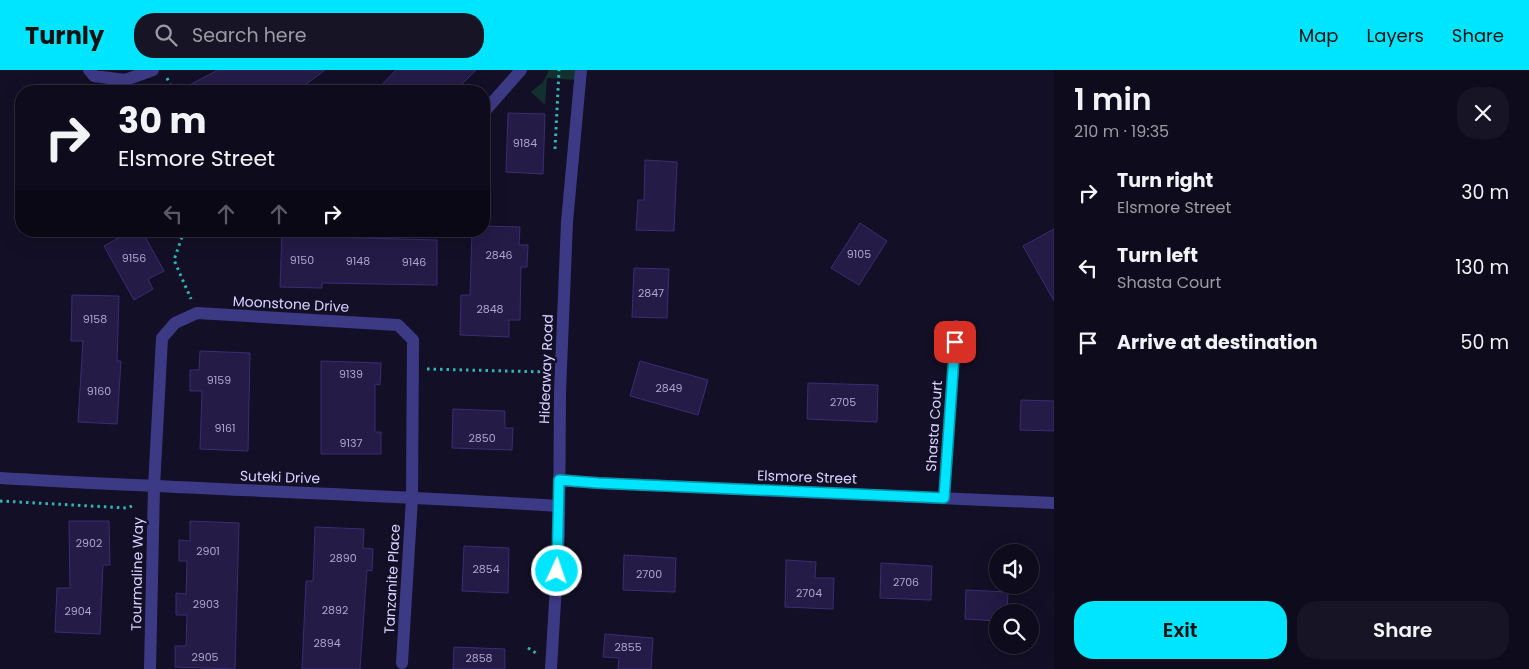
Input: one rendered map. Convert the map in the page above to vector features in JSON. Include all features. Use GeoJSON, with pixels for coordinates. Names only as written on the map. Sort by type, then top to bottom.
{"type":"FeatureCollection","features":[{"type":"Feature","properties":{"kind":"street"},"geometry":{"type":"LineString","coordinates":[[89,70],[94,76],[125,80],[153,70]]}},
{"type":"Feature","properties":{"kind":"street"},"geometry":{"type":"LineString","coordinates":[[490,105],[521,70]]}},
{"type":"Feature","properties":{"kind":"street","name":"Hideaway Road"},"geometry":{"type":"LineString","coordinates":[[551,669],[559,506],[560,372],[567,222],[581,70]]}},
{"type":"Feature","properties":{"kind":"street","name":"Moonstone Drive"},"geometry":{"type":"LineString","coordinates":[[154,487],[162,338],[175,323],[197,313],[398,325],[413,340],[412,498]]}},
{"type":"Feature","properties":{"kind":"street","name":"Shasta Court"},"geometry":{"type":"LineString","coordinates":[[944,498],[956,326]]}},
{"type":"Feature","properties":{"kind":"street","name":"Suteki Drive"},"geometry":{"type":"LineString","coordinates":[[0,478],[559,506]]}},
{"type":"Feature","properties":{"kind":"street","name":"Elsmore Street"},"geometry":{"type":"LineString","coordinates":[[559,480],[1054,503]]}},
{"type":"Feature","properties":{"kind":"street","name":"Tourmaline Way"},"geometry":{"type":"LineString","coordinates":[[150,665],[154,487]]}},
{"type":"Feature","properties":{"kind":"street","name":"Tanzanite Place"},"geometry":{"type":"LineString","coordinates":[[402,663],[412,498]]}},
{"type":"Feature","properties":{"kind":"path"},"geometry":{"type":"LineString","coordinates":[[163,70],[170,85]]}},
{"type":"Feature","properties":{"kind":"path"},"geometry":{"type":"LineString","coordinates":[[182,237],[174,260],[197,313]]}},
{"type":"Feature","properties":{"kind":"path"},"geometry":{"type":"LineString","coordinates":[[414,369],[560,372]]}},
{"type":"Feature","properties":{"kind":"path"},"geometry":{"type":"LineString","coordinates":[[0,501],[126,508],[132,506]]}},
{"type":"Feature","properties":{"kind":"green space"},"geometry":{"type":"Polygon","coordinates":[[[549,70],[576,70],[575,80],[547,78],[545,105],[531,92],[543,82],[549,70]]]}},
{"type":"Feature","properties":{"kind":"building"},"geometry":{"type":"Polygon","coordinates":[[[218,70],[325,70],[305,85],[189,85],[218,70]]]}},
{"type":"Feature","properties":{"kind":"building"},"geometry":{"type":"Polygon","coordinates":[[[396,70],[476,70],[461,85],[382,85],[396,70]]]}},
{"type":"Feature","properties":{"kind":"building"},"geometry":{"type":"Polygon","coordinates":[[[508,113],[545,114],[543,174],[506,172],[508,113]]]}},
{"type":"Feature","properties":{"kind":"building"},"geometry":{"type":"Polygon","coordinates":[[[645,160],[677,162],[674,231],[636,230],[638,200],[644,200],[645,160]]]}},
{"type":"Feature","properties":{"kind":"building"},"geometry":{"type":"Polygon","coordinates":[[[860,223],[887,241],[859,285],[831,268],[860,223]]]}},
{"type":"Feature","properties":{"kind":"building"},"geometry":{"type":"Polygon","coordinates":[[[490,226],[520,227],[519,245],[528,245],[527,267],[521,267],[520,320],[509,320],[509,337],[460,335],[461,295],[470,295],[472,237],[490,237],[490,226]]]}},
{"type":"Feature","properties":{"kind":"building"},"geometry":{"type":"Polygon","coordinates":[[[1054,229],[1054,301],[1023,246],[1054,229]]]}},
{"type":"Feature","properties":{"kind":"building"},"geometry":{"type":"Polygon","coordinates":[[[120,237],[145,237],[164,271],[148,279],[153,289],[134,300],[104,246],[120,237]]]}},
{"type":"Feature","properties":{"kind":"building"},"geometry":{"type":"Polygon","coordinates":[[[282,237],[437,240],[437,285],[322,283],[322,288],[280,287],[282,237]]]}},
{"type":"Feature","properties":{"kind":"building"},"geometry":{"type":"Polygon","coordinates":[[[634,268],[669,269],[667,318],[632,317],[634,268]]]}},
{"type":"Feature","properties":{"kind":"building"},"geometry":{"type":"Polygon","coordinates":[[[72,295],[119,296],[117,361],[121,361],[117,424],[78,422],[83,341],[71,341],[72,295]]]}},
{"type":"Feature","properties":{"kind":"building"},"geometry":{"type":"Polygon","coordinates":[[[200,351],[250,353],[248,451],[200,449],[202,391],[190,391],[190,370],[199,370],[200,351]]]}},
{"type":"Feature","properties":{"kind":"building"},"geometry":{"type":"Polygon","coordinates":[[[321,361],[381,363],[380,385],[375,384],[375,432],[381,432],[381,454],[321,454],[321,361]]]}},
{"type":"Feature","properties":{"kind":"building"},"geometry":{"type":"Polygon","coordinates":[[[640,361],[708,380],[698,415],[630,396],[640,361]]]}},
{"type":"Feature","properties":{"kind":"building"},"geometry":{"type":"Polygon","coordinates":[[[808,383],[878,385],[877,422],[807,419],[808,383]]]}},
{"type":"Feature","properties":{"kind":"building"},"geometry":{"type":"Polygon","coordinates":[[[1021,400],[1054,401],[1054,431],[1020,430],[1021,400]]]}},
{"type":"Feature","properties":{"kind":"building"},"geometry":{"type":"Polygon","coordinates":[[[453,409],[505,411],[505,428],[513,428],[512,450],[452,448],[453,409]]]}},
{"type":"Feature","properties":{"kind":"building"},"geometry":{"type":"Polygon","coordinates":[[[69,521],[109,521],[110,565],[103,565],[100,634],[55,632],[57,588],[70,588],[69,521]]]}},
{"type":"Feature","properties":{"kind":"building"},"geometry":{"type":"Polygon","coordinates":[[[190,521],[239,523],[235,669],[175,667],[175,646],[186,646],[187,615],[176,615],[176,593],[186,594],[187,561],[179,561],[179,540],[190,541],[190,521]]]}},
{"type":"Feature","properties":{"kind":"building"},"geometry":{"type":"Polygon","coordinates":[[[315,527],[364,529],[363,548],[373,549],[372,571],[367,570],[360,669],[302,669],[306,581],[313,581],[315,527]]]}},
{"type":"Feature","properties":{"kind":"building"},"geometry":{"type":"Polygon","coordinates":[[[464,546],[509,548],[508,593],[462,591],[464,546]]]}},
{"type":"Feature","properties":{"kind":"building"},"geometry":{"type":"Polygon","coordinates":[[[624,555],[676,558],[675,592],[623,590],[624,555]]]}},
{"type":"Feature","properties":{"kind":"building"},"geometry":{"type":"Polygon","coordinates":[[[786,560],[816,562],[815,578],[834,578],[833,609],[785,607],[786,560]]]}},
{"type":"Feature","properties":{"kind":"building"},"geometry":{"type":"Polygon","coordinates":[[[881,563],[932,566],[931,600],[880,598],[881,563]]]}},
{"type":"Feature","properties":{"kind":"building"},"geometry":{"type":"Polygon","coordinates":[[[966,590],[989,591],[989,594],[1008,594],[1007,604],[989,604],[989,620],[965,619],[966,590]]]}},
{"type":"Feature","properties":{"kind":"building"},"geometry":{"type":"Polygon","coordinates":[[[605,634],[653,638],[651,669],[618,669],[619,658],[603,657],[605,634]]]}},
{"type":"Feature","properties":{"kind":"building"},"geometry":{"type":"Polygon","coordinates":[[[454,647],[505,649],[505,669],[453,669],[454,647]]]}},
{"type":"Feature","properties":{"kind":"route"},"geometry":{"type":"LineString","coordinates":[[557,571],[559,480],[944,498],[955,342]]}}]}
